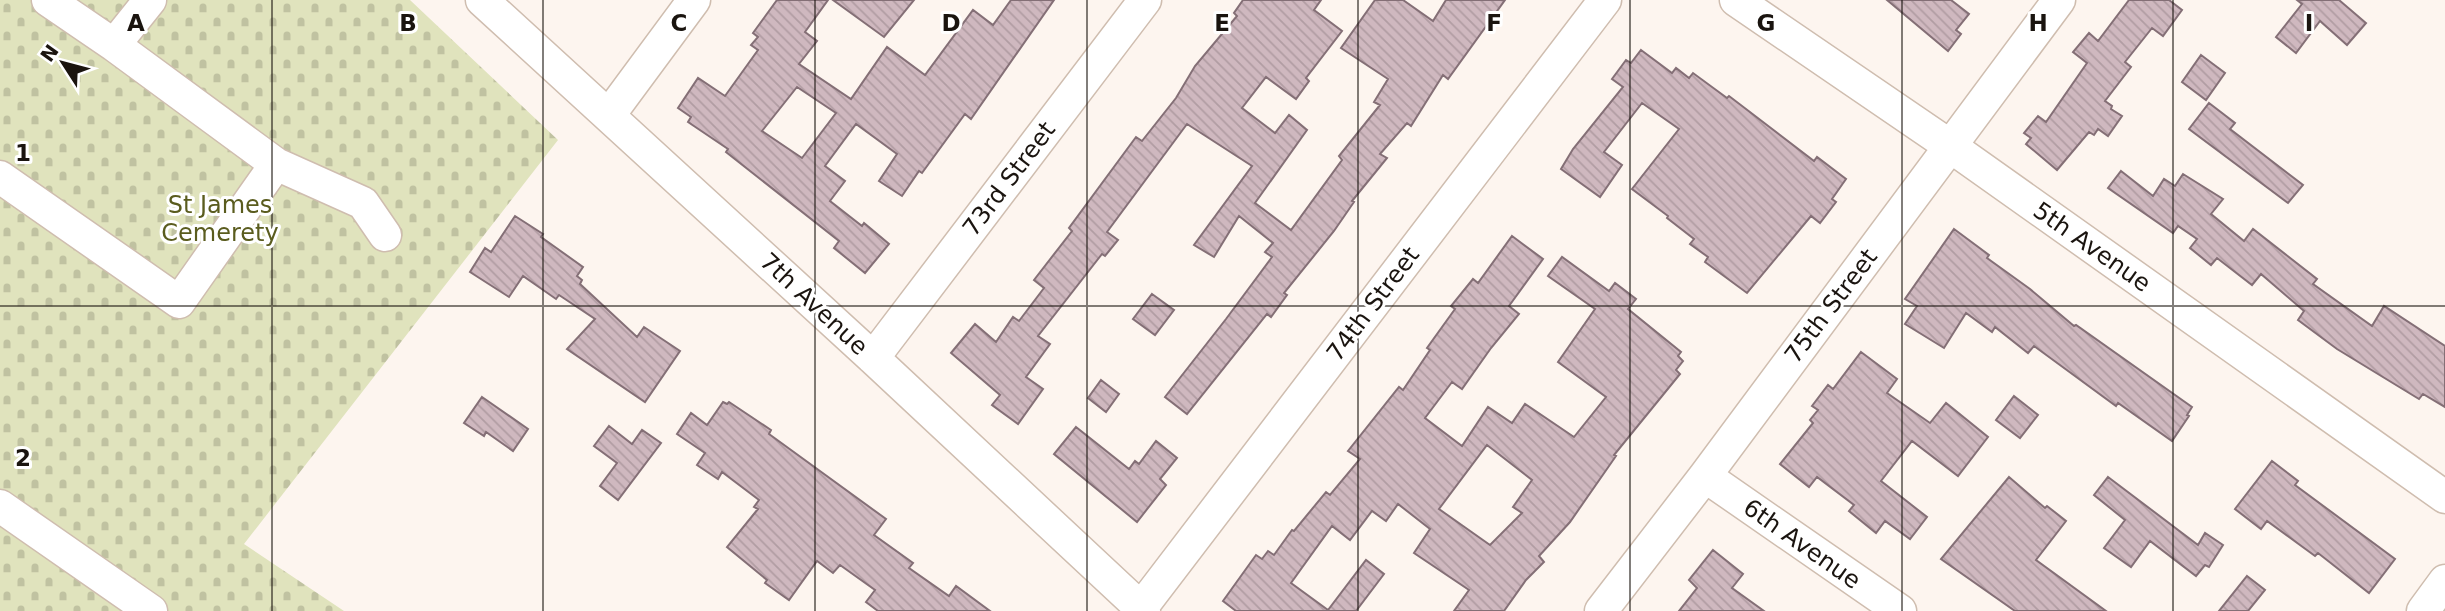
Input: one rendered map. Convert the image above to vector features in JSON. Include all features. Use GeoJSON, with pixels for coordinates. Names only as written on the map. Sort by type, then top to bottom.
{"type":"FeatureCollection","features":[{"type":"Feature","properties":{"kind":"street"},"geometry":{"type":"LineString","coordinates":[[48,0],[276,164],[363,203],[385,234]]}},
{"type":"Feature","properties":{"kind":"street"},"geometry":{"type":"LineString","coordinates":[[114,45],[150,0]]}},
{"type":"Feature","properties":{"kind":"street","name":"7th Avenue"},"geometry":{"type":"LineString","coordinates":[[482,0],[873,358],[1142,610]]}},
{"type":"Feature","properties":{"kind":"street"},"geometry":{"type":"LineString","coordinates":[[609,115],[694,0]]}},
{"type":"Feature","properties":{"kind":"street","name":"73rd Street"},"geometry":{"type":"LineString","coordinates":[[873,358],[1145,0]]}},
{"type":"Feature","properties":{"kind":"street","name":"74th Street"},"geometry":{"type":"LineString","coordinates":[[1142,610],[1605,0]]}},
{"type":"Feature","properties":{"kind":"street","name":"5th Avenue"},"geometry":{"type":"LineString","coordinates":[[1736,0],[1950,146],[2445,498]]}},
{"type":"Feature","properties":{"kind":"street","name":"75th Street"},"geometry":{"type":"LineString","coordinates":[[1601,611],[1705,476],[2059,0]]}},
{"type":"Feature","properties":{"kind":"street"},"geometry":{"type":"LineString","coordinates":[[0,177],[180,302],[276,164]]}},
{"type":"Feature","properties":{"kind":"street","name":"6th Avenue"},"geometry":{"type":"LineString","coordinates":[[1705,476],[1900,611]]}},
{"type":"Feature","properties":{"kind":"street"},"geometry":{"type":"LineString","coordinates":[[0,506],[151,611]]}},
{"type":"Feature","properties":{"kind":"street"},"geometry":{"type":"LineString","coordinates":[[2423,611],[2445,581]]}},
{"type":"Feature","properties":{"kind":"green space","name":"St James Cemerety"},"geometry":{"type":"Polygon","coordinates":[[[0,0],[410,0],[558,140],[244,544],[344,611],[0,611],[0,0]]]}},
{"type":"Feature","properties":{"kind":"building"},"geometry":{"type":"Polygon","coordinates":[[[777,0],[828,0],[805,32],[817,41],[799,64],[851,99],[887,47],[925,75],[973,10],[993,25],[1011,0],[1054,0],[971,119],[965,114],[902,196],[879,181],[897,154],[856,124],[825,166],[845,181],[830,201],[862,226],[864,223],[889,244],[865,273],[834,248],[839,241],[726,152],[728,149],[688,122],[691,117],[678,108],[698,78],[725,96],[758,50],[751,45],[758,37],[753,33],[777,0]],[[797,87],[762,131],[802,158],[836,113],[797,87]]]}},
{"type":"Feature","properties":{"kind":"building"},"geometry":{"type":"Polygon","coordinates":[[[833,0],[914,0],[884,37],[833,0]]]}},
{"type":"Feature","properties":{"kind":"building"},"geometry":{"type":"Polygon","coordinates":[[[1243,0],[1321,0],[1314,10],[1342,31],[1306,78],[1309,81],[1296,99],[1266,77],[1242,108],[1275,133],[1289,115],[1307,130],[1255,203],[1291,230],[1342,160],[1339,156],[1380,105],[1374,102],[1388,79],[1341,48],[1375,0],[1403,0],[1433,21],[1446,0],[1505,0],[1448,79],[1443,75],[1411,126],[1407,123],[1380,154],[1387,158],[1352,201],[1354,202],[1334,231],[1284,293],[1287,295],[1271,317],[1267,314],[1187,414],[1165,397],[1272,257],[1265,252],[1273,243],[1239,216],[1214,257],[1194,245],[1252,166],[1187,124],[1107,232],[1118,240],[1105,256],[1102,254],[1038,336],[1050,344],[1026,377],[1043,389],[1018,424],[992,405],[1000,395],[951,353],[975,324],[996,342],[1013,317],[1019,321],[1044,288],[1034,280],[1072,231],[1069,228],[1136,137],[1142,141],[1176,98],[1195,66],[1237,16],[1234,13],[1243,0]]]}},
{"type":"Feature","properties":{"kind":"building"},"geometry":{"type":"Polygon","coordinates":[[[1887,0],[1951,0],[1969,14],[1956,30],[1961,34],[1948,51],[1887,0]]]}},
{"type":"Feature","properties":{"kind":"building"},"geometry":{"type":"Polygon","coordinates":[[[2129,0],[2169,0],[2182,10],[2163,36],[2152,28],[2125,62],[2131,67],[2105,101],[2122,116],[2108,136],[2098,129],[2094,135],[2089,132],[2057,170],[2026,144],[2031,138],[2024,133],[2038,116],[2046,122],[2087,63],[2073,52],[2089,33],[2098,41],[2129,0]]]}},
{"type":"Feature","properties":{"kind":"building"},"geometry":{"type":"Polygon","coordinates":[[[2297,0],[2339,0],[2366,23],[2347,45],[2320,21],[2296,53],[2276,37],[2302,4],[2297,0]]]}},
{"type":"Feature","properties":{"kind":"building"},"geometry":{"type":"Polygon","coordinates":[[[1641,50],[1672,73],[1676,68],[1689,78],[1693,73],[1727,98],[1729,96],[1814,161],[1817,157],[1846,179],[1832,199],[1836,202],[1820,223],[1811,216],[1747,293],[1705,262],[1708,257],[1690,244],[1694,239],[1632,189],[1679,129],[1642,103],[1604,152],[1622,165],[1600,197],[1561,169],[1573,149],[1623,87],[1612,79],[1626,60],[1631,63],[1641,50]]]}},
{"type":"Feature","properties":{"kind":"building"},"geometry":{"type":"Polygon","coordinates":[[[2201,55],[2225,73],[2206,100],[2182,82],[2201,55]]]}},
{"type":"Feature","properties":{"kind":"building"},"geometry":{"type":"Polygon","coordinates":[[[2209,103],[2235,123],[2230,129],[2303,185],[2288,203],[2189,129],[2209,103]]]}},
{"type":"Feature","properties":{"kind":"building"},"geometry":{"type":"Polygon","coordinates":[[[2121,171],[2153,196],[2164,179],[2175,186],[2183,174],[2223,199],[2211,214],[2244,241],[2253,229],[2317,279],[2313,284],[2372,326],[2384,306],[2445,346],[2445,407],[2423,394],[2419,399],[2337,349],[2298,320],[2304,311],[2261,274],[2252,285],[2217,258],[2211,265],[2190,248],[2197,239],[2178,226],[2173,233],[2108,188],[2121,171]]]}},
{"type":"Feature","properties":{"kind":"building"},"geometry":{"type":"Polygon","coordinates":[[[515,216],[543,234],[541,237],[583,267],[577,276],[582,280],[580,284],[637,337],[644,327],[680,351],[645,402],[567,349],[595,319],[559,295],[556,299],[523,276],[509,297],[470,272],[485,248],[491,252],[515,216]]]}},
{"type":"Feature","properties":{"kind":"building"},"geometry":{"type":"Polygon","coordinates":[[[1954,229],[2074,326],[2192,407],[2172,441],[2118,403],[2116,406],[2034,346],[2028,353],[1995,327],[1992,332],[1966,313],[1944,348],[1905,324],[1917,306],[1905,299],[1954,229]]]}},
{"type":"Feature","properties":{"kind":"building"},"geometry":{"type":"Polygon","coordinates":[[[1512,236],[1543,259],[1509,306],[1519,314],[1462,389],[1452,382],[1425,418],[1462,446],[1488,407],[1512,423],[1525,404],[1574,437],[1606,397],[1558,362],[1595,309],[1548,276],[1562,257],[1609,291],[1615,283],[1636,299],[1628,309],[1681,352],[1678,356],[1683,361],[1676,370],[1680,374],[1614,455],[1616,456],[1570,522],[1539,556],[1544,562],[1526,580],[1504,611],[1454,611],[1469,590],[1414,553],[1430,529],[1398,504],[1386,521],[1372,511],[1350,540],[1332,526],[1291,583],[1328,610],[1366,560],[1384,574],[1356,611],[1236,611],[1223,601],[1256,555],[1262,559],[1268,551],[1274,555],[1326,492],[1330,495],[1360,459],[1348,451],[1399,387],[1403,390],[1430,350],[1427,348],[1455,309],[1451,306],[1473,279],[1478,283],[1512,236]],[[1487,445],[1439,509],[1490,545],[1522,513],[1513,507],[1532,480],[1487,445]]]}},
{"type":"Feature","properties":{"kind":"building"},"geometry":{"type":"Polygon","coordinates":[[[1152,294],[1174,310],[1155,335],[1133,319],[1152,294]]]}},
{"type":"Feature","properties":{"kind":"building"},"geometry":{"type":"Polygon","coordinates":[[[1861,352],[1897,379],[1887,393],[1930,423],[1946,403],[1988,437],[1958,476],[1912,441],[1881,481],[1927,517],[1910,539],[1885,521],[1876,533],[1849,511],[1854,505],[1817,477],[1809,487],[1780,464],[1813,423],[1810,420],[1818,410],[1812,406],[1828,385],[1833,389],[1861,352]]]}},
{"type":"Feature","properties":{"kind":"building"},"geometry":{"type":"Polygon","coordinates":[[[1101,380],[1119,394],[1106,412],[1088,398],[1101,380]]]}},
{"type":"Feature","properties":{"kind":"building"},"geometry":{"type":"Polygon","coordinates":[[[2014,396],[2038,415],[2020,438],[1996,420],[2014,396]]]}},
{"type":"Feature","properties":{"kind":"building"},"geometry":{"type":"Polygon","coordinates":[[[482,397],[528,429],[513,451],[486,432],[484,436],[464,423],[482,397]]]}},
{"type":"Feature","properties":{"kind":"building"},"geometry":{"type":"Polygon","coordinates":[[[723,402],[729,402],[771,430],[769,434],[886,519],[874,535],[913,563],[909,568],[949,596],[956,586],[990,611],[878,611],[866,602],[875,590],[840,565],[833,573],[817,561],[789,600],[765,583],[767,580],[727,547],[758,509],[754,507],[759,500],[722,472],[718,479],[697,465],[705,453],[677,434],[691,413],[707,425],[723,402]]]}},
{"type":"Feature","properties":{"kind":"building"},"geometry":{"type":"Polygon","coordinates":[[[609,426],[632,444],[642,430],[661,443],[618,500],[600,486],[617,463],[594,446],[609,426]]]}},
{"type":"Feature","properties":{"kind":"building"},"geometry":{"type":"Polygon","coordinates":[[[1076,427],[1129,469],[1135,461],[1139,464],[1156,441],[1177,458],[1160,479],[1166,485],[1137,522],[1054,454],[1076,427]]]}},
{"type":"Feature","properties":{"kind":"building"},"geometry":{"type":"Polygon","coordinates":[[[2272,461],[2298,481],[2295,485],[2395,559],[2369,593],[2318,553],[2315,556],[2267,521],[2261,529],[2235,509],[2272,461]]]}},
{"type":"Feature","properties":{"kind":"building"},"geometry":{"type":"Polygon","coordinates":[[[2009,477],[2045,508],[2047,506],[2066,521],[2036,560],[2106,611],[2015,611],[1941,559],[2009,477]]]}},
{"type":"Feature","properties":{"kind":"building"},"geometry":{"type":"Polygon","coordinates":[[[2108,477],[2198,545],[2205,533],[2223,545],[2209,567],[2205,565],[2196,576],[2150,541],[2131,567],[2104,548],[2125,520],[2094,495],[2108,477]]]}},
{"type":"Feature","properties":{"kind":"building"},"geometry":{"type":"Polygon","coordinates":[[[1713,550],[1743,574],[1732,588],[1764,611],[1679,611],[1697,588],[1689,580],[1713,550]]]}},
{"type":"Feature","properties":{"kind":"building"},"geometry":{"type":"Polygon","coordinates":[[[2247,576],[2265,590],[2248,611],[2219,611],[2247,576]]]}}]}
